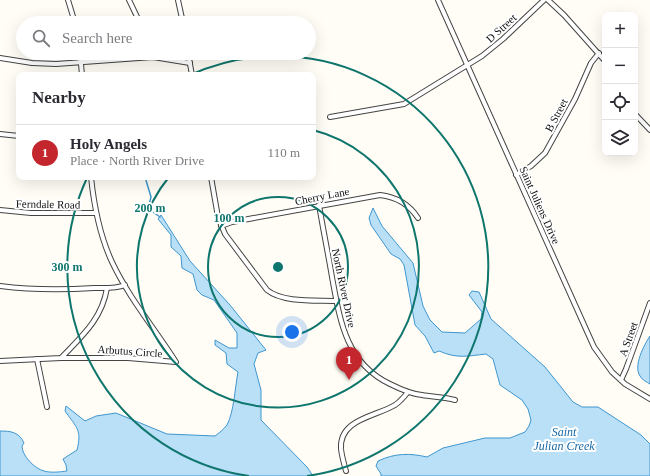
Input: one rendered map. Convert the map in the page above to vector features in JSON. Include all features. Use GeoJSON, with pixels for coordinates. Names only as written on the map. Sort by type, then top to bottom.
{"type":"FeatureCollection","features":[{"type":"Feature","properties":{"kind":"street"},"geometry":{"type":"LineString","coordinates":[[68,0],[73,16]]}},
{"type":"Feature","properties":{"kind":"street"},"geometry":{"type":"LineString","coordinates":[[129,0],[137,16]]}},
{"type":"Feature","properties":{"kind":"street"},"geometry":{"type":"LineString","coordinates":[[178,0],[181,16]]}},
{"type":"Feature","properties":{"kind":"street","name":"Saint Juliens Drive"},"geometry":{"type":"LineString","coordinates":[[438,0],[587,335],[612,372],[626,384],[650,399]]}},
{"type":"Feature","properties":{"kind":"street","name":"D Street"},"geometry":{"type":"LineString","coordinates":[[330,117],[404,104],[482,56],[503,39],[544,0]]}},
{"type":"Feature","properties":{"kind":"street"},"geometry":{"type":"LineString","coordinates":[[548,0],[564,15],[602,57]]}},
{"type":"Feature","properties":{"kind":"street","name":"B Street"},"geometry":{"type":"LineString","coordinates":[[516,175],[531,166],[545,153],[575,98],[591,63],[599,53]]}},
{"type":"Feature","properties":{"kind":"street"},"geometry":{"type":"LineString","coordinates":[[0,58],[32,63],[100,60]]}},
{"type":"Feature","properties":{"kind":"street"},"geometry":{"type":"LineString","coordinates":[[176,60],[190,63]]}},
{"type":"Feature","properties":{"kind":"street"},"geometry":{"type":"LineString","coordinates":[[189,60],[192,72]]}},
{"type":"Feature","properties":{"kind":"street"},"geometry":{"type":"LineString","coordinates":[[81,62],[82,72]]}},
{"type":"Feature","properties":{"kind":"street"},"geometry":{"type":"LineString","coordinates":[[638,117],[650,130]]}},
{"type":"Feature","properties":{"kind":"street"},"geometry":{"type":"LineString","coordinates":[[0,134],[16,136]]}},
{"type":"Feature","properties":{"kind":"street"},"geometry":{"type":"LineString","coordinates":[[0,286],[36,289],[107,288],[125,285],[111,260],[96,213],[90,180]]}},
{"type":"Feature","properties":{"kind":"street"},"geometry":{"type":"LineString","coordinates":[[212,180],[221,226],[232,245],[267,290],[281,298],[336,301]]}},
{"type":"Feature","properties":{"kind":"street","name":"Cherry Lane"},"geometry":{"type":"LineString","coordinates":[[221,226],[232,222],[373,195],[393,197],[406,204],[418,218]]}},
{"type":"Feature","properties":{"kind":"street","name":"North River Drive"},"geometry":{"type":"LineString","coordinates":[[319,205],[336,301],[344,332],[353,351],[367,368],[384,381],[408,392],[424,396],[443,397],[455,400]]}},
{"type":"Feature","properties":{"kind":"street","name":"Ferndale Road"},"geometry":{"type":"LineString","coordinates":[[0,210],[31,213],[96,213]]}},
{"type":"Feature","properties":{"kind":"street","name":"Arbutus Circle"},"geometry":{"type":"LineString","coordinates":[[61,358],[121,358],[176,362],[125,285]]}},
{"type":"Feature","properties":{"kind":"street"},"geometry":{"type":"LineString","coordinates":[[0,361],[61,358],[99,313],[107,288]]}},
{"type":"Feature","properties":{"kind":"street","name":"A Street"},"geometry":{"type":"LineString","coordinates":[[621,380],[650,303]]}},
{"type":"Feature","properties":{"kind":"street"},"geometry":{"type":"LineString","coordinates":[[37,359],[47,407]]}},
{"type":"Feature","properties":{"kind":"street"},"geometry":{"type":"LineString","coordinates":[[346,471],[341,449],[342,440],[346,430],[355,423],[396,405],[408,392]]}},
{"type":"Feature","properties":{"kind":"water","name":"Saint Julian Creek"},"geometry":{"type":"Polygon","coordinates":[[[373,208],[382,226],[413,263],[423,306],[430,320],[442,332],[465,333],[481,319],[482,312],[469,295],[472,291],[479,292],[491,319],[545,367],[573,402],[582,407],[598,407],[641,435],[650,444],[650,476],[381,476],[376,466],[378,461],[384,458],[402,454],[427,457],[443,448],[485,438],[510,438],[525,432],[531,420],[528,409],[522,400],[500,385],[493,359],[486,354],[462,356],[445,354],[439,351],[434,353],[425,336],[415,325],[404,265],[400,259],[391,254],[371,225],[369,218],[373,208]]]}},
{"type":"Feature","properties":{"kind":"water"},"geometry":{"type":"Polygon","coordinates":[[[161,215],[190,261],[230,305],[266,350],[258,353],[254,364],[261,390],[261,420],[307,467],[313,476],[0,476],[0,431],[11,432],[20,436],[24,443],[22,446],[24,454],[30,462],[40,470],[50,472],[67,471],[63,459],[77,450],[79,433],[65,411],[66,406],[85,421],[96,416],[116,413],[167,434],[215,436],[227,425],[233,406],[238,372],[227,364],[226,353],[215,345],[215,340],[229,348],[237,348],[237,333],[214,300],[202,295],[197,290],[193,274],[182,268],[181,256],[171,247],[171,235],[158,219],[161,215]]]}},
{"type":"Feature","properties":{"kind":"water"},"geometry":{"type":"Polygon","coordinates":[[[650,336],[650,384],[643,380],[638,372],[638,367],[642,350],[650,336]]]}},
{"type":"Feature","properties":{"kind":"waterway"},"geometry":{"type":"LineString","coordinates":[[146,180],[151,197],[149,205],[153,212],[160,217]]}},
{"type":"Feature","properties":{"kind":"place","name":"Holy Angels"},"geometry":{"type":"Point","coordinates":[349,380]}}]}
